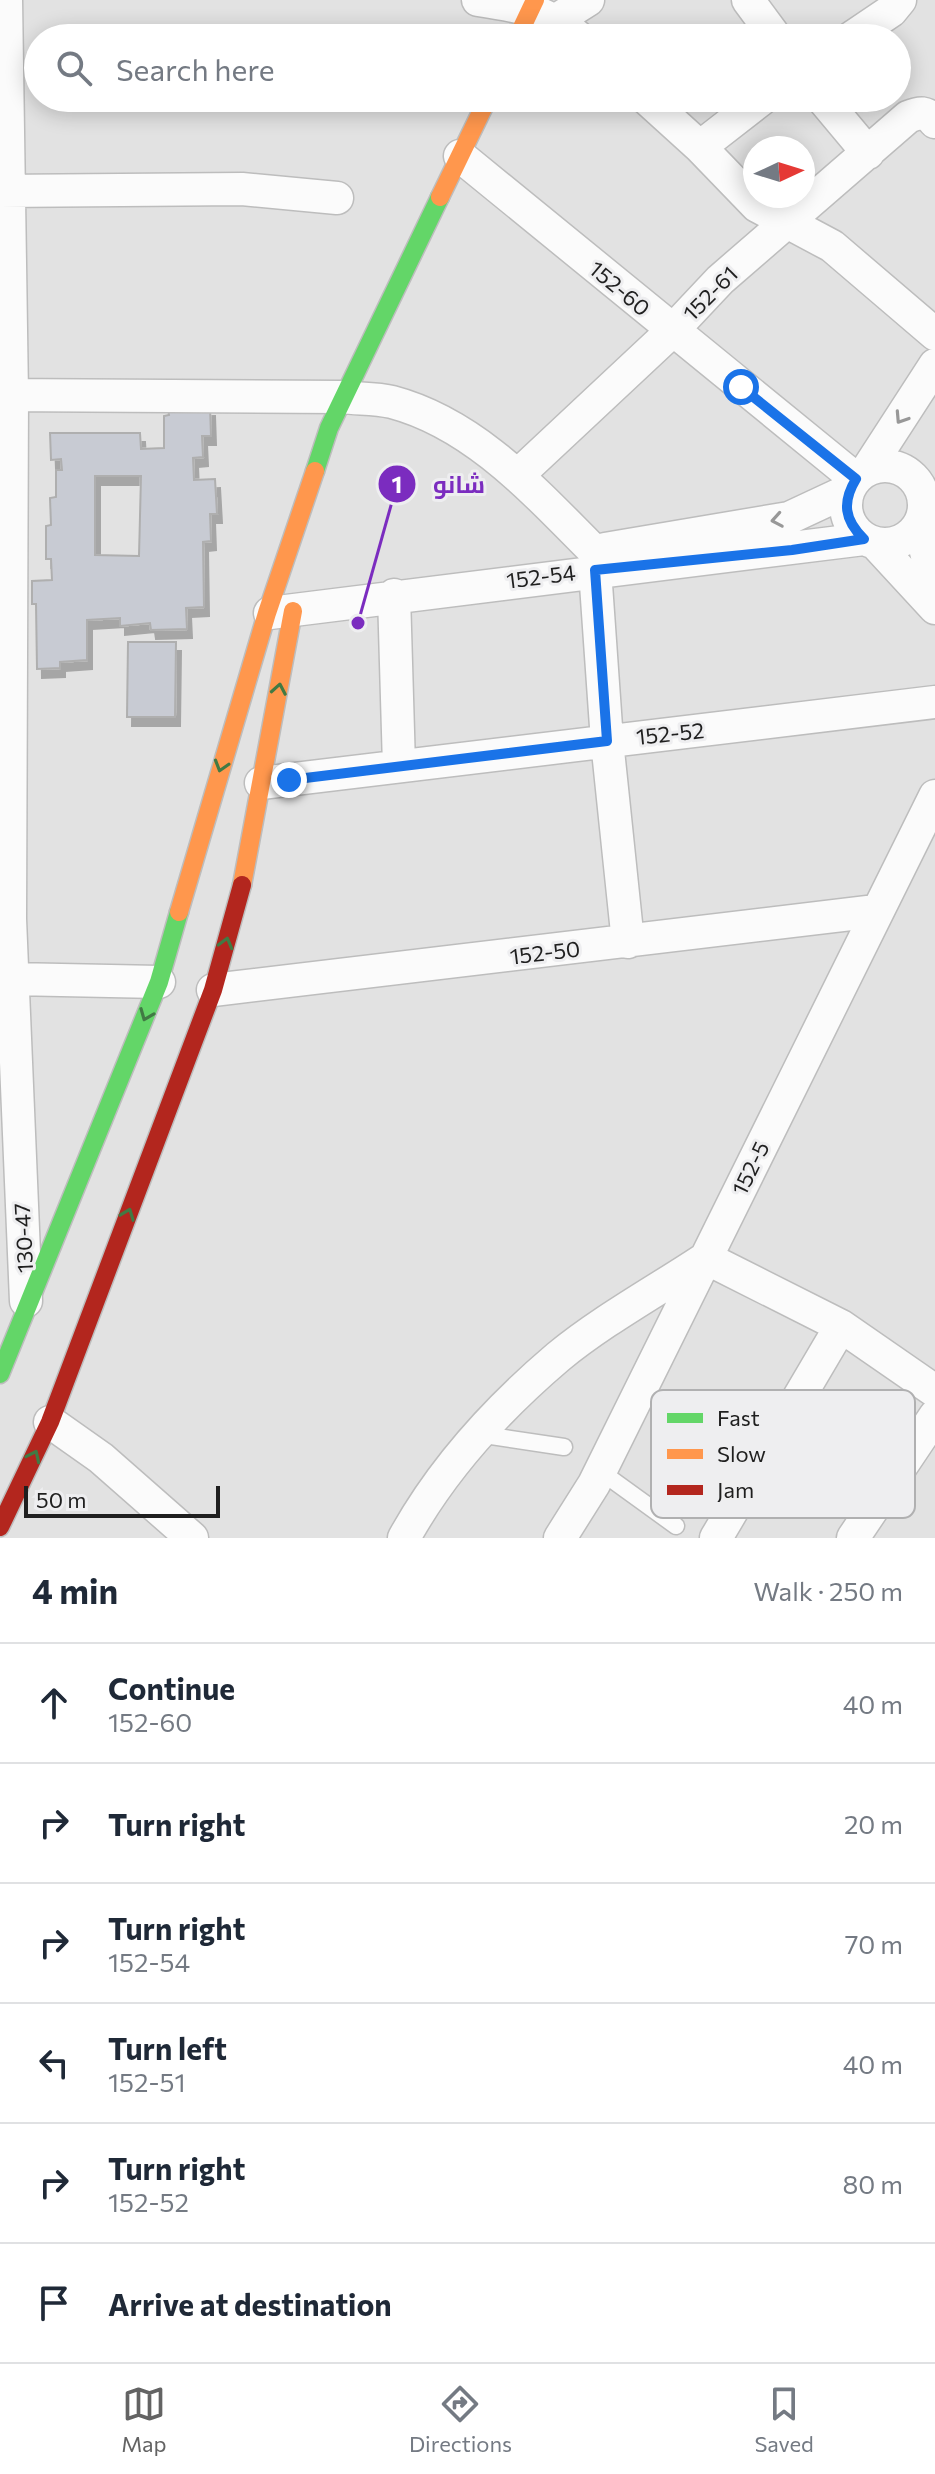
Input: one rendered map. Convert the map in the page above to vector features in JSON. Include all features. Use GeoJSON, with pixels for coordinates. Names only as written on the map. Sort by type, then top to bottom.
{"type":"FeatureCollection","features":[{"type":"Feature","properties":{"kind":"main road"},"geometry":{"type":"LineString","coordinates":[[0,1374],[159,982],[282,602],[305,506],[342,397],[481,112]]}},
{"type":"Feature","properties":{"kind":"main road"},"geometry":{"type":"LineString","coordinates":[[0,1527],[50,1422],[213,990],[248,863],[261,783],[282,602]]}},
{"type":"Feature","properties":{"kind":"street","name":"130-47"},"geometry":{"type":"LineString","coordinates":[[6,0],[5,920],[12,979],[27,1312]]}},
{"type":"Feature","properties":{"kind":"street"},"geometry":{"type":"LineString","coordinates":[[478,0],[551,16],[588,0]]}},
{"type":"Feature","properties":{"kind":"street"},"geometry":{"type":"LineString","coordinates":[[748,0],[766,24]]}},
{"type":"Feature","properties":{"kind":"street"},"geometry":{"type":"LineString","coordinates":[[872,24],[891,11],[900,0]]}},
{"type":"Feature","properties":{"kind":"street"},"geometry":{"type":"LineString","coordinates":[[661,112],[757,206],[832,246],[935,334]]}},
{"type":"Feature","properties":{"kind":"street"},"geometry":{"type":"LineString","coordinates":[[700,147],[745,112]]}},
{"type":"Feature","properties":{"kind":"street"},"geometry":{"type":"LineString","coordinates":[[834,112],[868,153]]}},
{"type":"Feature","properties":{"kind":"street","name":"152-61"},"geometry":{"type":"LineString","coordinates":[[518,475],[672,331],[720,280],[868,153],[922,120]]}},
{"type":"Feature","properties":{"kind":"street","name":"152-60"},"geometry":{"type":"LineString","coordinates":[[460,156],[857,480]]}},
{"type":"Feature","properties":{"kind":"street"},"geometry":{"type":"LineString","coordinates":[[4,191],[242,189],[337,198]]}},
{"type":"Feature","properties":{"kind":"street"},"geometry":{"type":"LineString","coordinates":[[935,365],[857,480],[848,517],[935,608]]}},
{"type":"Feature","properties":{"kind":"street"},"geometry":{"type":"LineString","coordinates":[[6,395],[342,397],[391,402],[444,425],[518,475],[595,560],[607,741],[628,942]]}},
{"type":"Feature","properties":{"kind":"street"},"geometry":{"type":"LineString","coordinates":[[857,480],[893,467],[906,472],[922,493],[927,501],[925,548],[935,585]]}},
{"type":"Feature","properties":{"kind":"street","name":"152-54"},"geometry":{"type":"LineString","coordinates":[[282,602],[394,595],[595,560],[789,518],[857,480]]}},
{"type":"Feature","properties":{"kind":"street"},"geometry":{"type":"LineString","coordinates":[[869,541],[902,541],[927,501]]}},
{"type":"Feature","properties":{"kind":"street","name":"152-54"},"geometry":{"type":"LineString","coordinates":[[282,602],[595,560],[792,550],[869,541]]}},
{"type":"Feature","properties":{"kind":"street"},"geometry":{"type":"LineString","coordinates":[[394,595],[399,766]]}},
{"type":"Feature","properties":{"kind":"street","name":"152-52"},"geometry":{"type":"LineString","coordinates":[[261,783],[935,702]]}},
{"type":"Feature","properties":{"kind":"street","name":"152-5"},"geometry":{"type":"LineString","coordinates":[[560,1538],[600,1471],[935,796]]}},
{"type":"Feature","properties":{"kind":"street","name":"152-50"},"geometry":{"type":"LineString","coordinates":[[213,990],[876,911]]}},
{"type":"Feature","properties":{"kind":"street"},"geometry":{"type":"LineString","coordinates":[[12,979],[159,982]]}},
{"type":"Feature","properties":{"kind":"street"},"geometry":{"type":"LineString","coordinates":[[404,1538],[425,1501],[478,1434],[559,1356],[706,1258],[841,1326],[935,1391]]}},
{"type":"Feature","properties":{"kind":"street"},"geometry":{"type":"LineString","coordinates":[[803,1390],[841,1326]]}},
{"type":"Feature","properties":{"kind":"street"},"geometry":{"type":"LineString","coordinates":[[915,1446],[935,1416]]}},
{"type":"Feature","properties":{"kind":"street"},"geometry":{"type":"LineString","coordinates":[[50,1422],[101,1458],[192,1538]]}},
{"type":"Feature","properties":{"kind":"street"},"geometry":{"type":"LineString","coordinates":[[716,1538],[728,1518]]}},
{"type":"Feature","properties":{"kind":"street"},"geometry":{"type":"LineString","coordinates":[[853,1538],[866,1518]]}},
{"type":"Feature","properties":{"kind":"lane"},"geometry":{"type":"LineString","coordinates":[[478,1434],[564,1447]]}},
{"type":"Feature","properties":{"kind":"lane"},"geometry":{"type":"LineString","coordinates":[[600,1471],[651,1508]]}},
{"type":"Feature","properties":{"kind":"lane"},"geometry":{"type":"LineString","coordinates":[[665,1518],[676,1526]]}},
{"type":"Feature","properties":{"kind":"building"},"geometry":{"type":"Polygon","coordinates":[[[210,407],[211,436],[202,436],[203,457],[193,458],[194,480],[215,479],[217,514],[210,514],[211,541],[203,542],[204,607],[186,608],[187,629],[151,630],[150,623],[120,626],[120,618],[87,620],[87,660],[60,662],[60,668],[37,669],[36,604],[32,604],[32,581],[52,580],[51,559],[46,559],[46,526],[51,525],[50,498],[56,497],[56,470],[62,470],[61,459],[51,460],[50,433],[140,433],[141,449],[164,448],[164,416],[169,415],[168,408],[210,407]],[[95,476],[95,555],[139,556],[141,476],[95,476]]]}},
{"type":"Feature","properties":{"kind":"building"},"geometry":{"type":"Polygon","coordinates":[[[128,642],[176,642],[175,717],[127,717],[128,642]]]}},
{"type":"Feature","properties":{"kind":"traffic: fast"},"geometry":{"type":"LineString","coordinates":[[315,471],[329,428],[440,197]]}},
{"type":"Feature","properties":{"kind":"traffic: fast"},"geometry":{"type":"LineString","coordinates":[[0,1374],[159,982],[179,912]]}},
{"type":"Feature","properties":{"kind":"traffic: slow"},"geometry":{"type":"LineString","coordinates":[[524,24],[535,0]]}},
{"type":"Feature","properties":{"kind":"traffic: slow"},"geometry":{"type":"LineString","coordinates":[[440,197],[481,112]]}},
{"type":"Feature","properties":{"kind":"traffic: slow"},"geometry":{"type":"LineString","coordinates":[[179,912],[267,613],[315,471]]}},
{"type":"Feature","properties":{"kind":"traffic: slow"},"geometry":{"type":"LineString","coordinates":[[242,885],[293,611]]}},
{"type":"Feature","properties":{"kind":"traffic: jam"},"geometry":{"type":"LineString","coordinates":[[0,1527],[50,1422],[213,990],[242,885]]}},
{"type":"Feature","properties":{"kind":"place","name":"شانو"},"geometry":{"type":"Point","coordinates":[358,623]}},
{"type":"Feature","properties":{"kind":"route"},"geometry":{"type":"LineString","coordinates":[[289,780],[607,741],[595,570],[792,550],[864,539],[854,529],[846,504],[849,490],[856,479],[741,387]]}}]}
